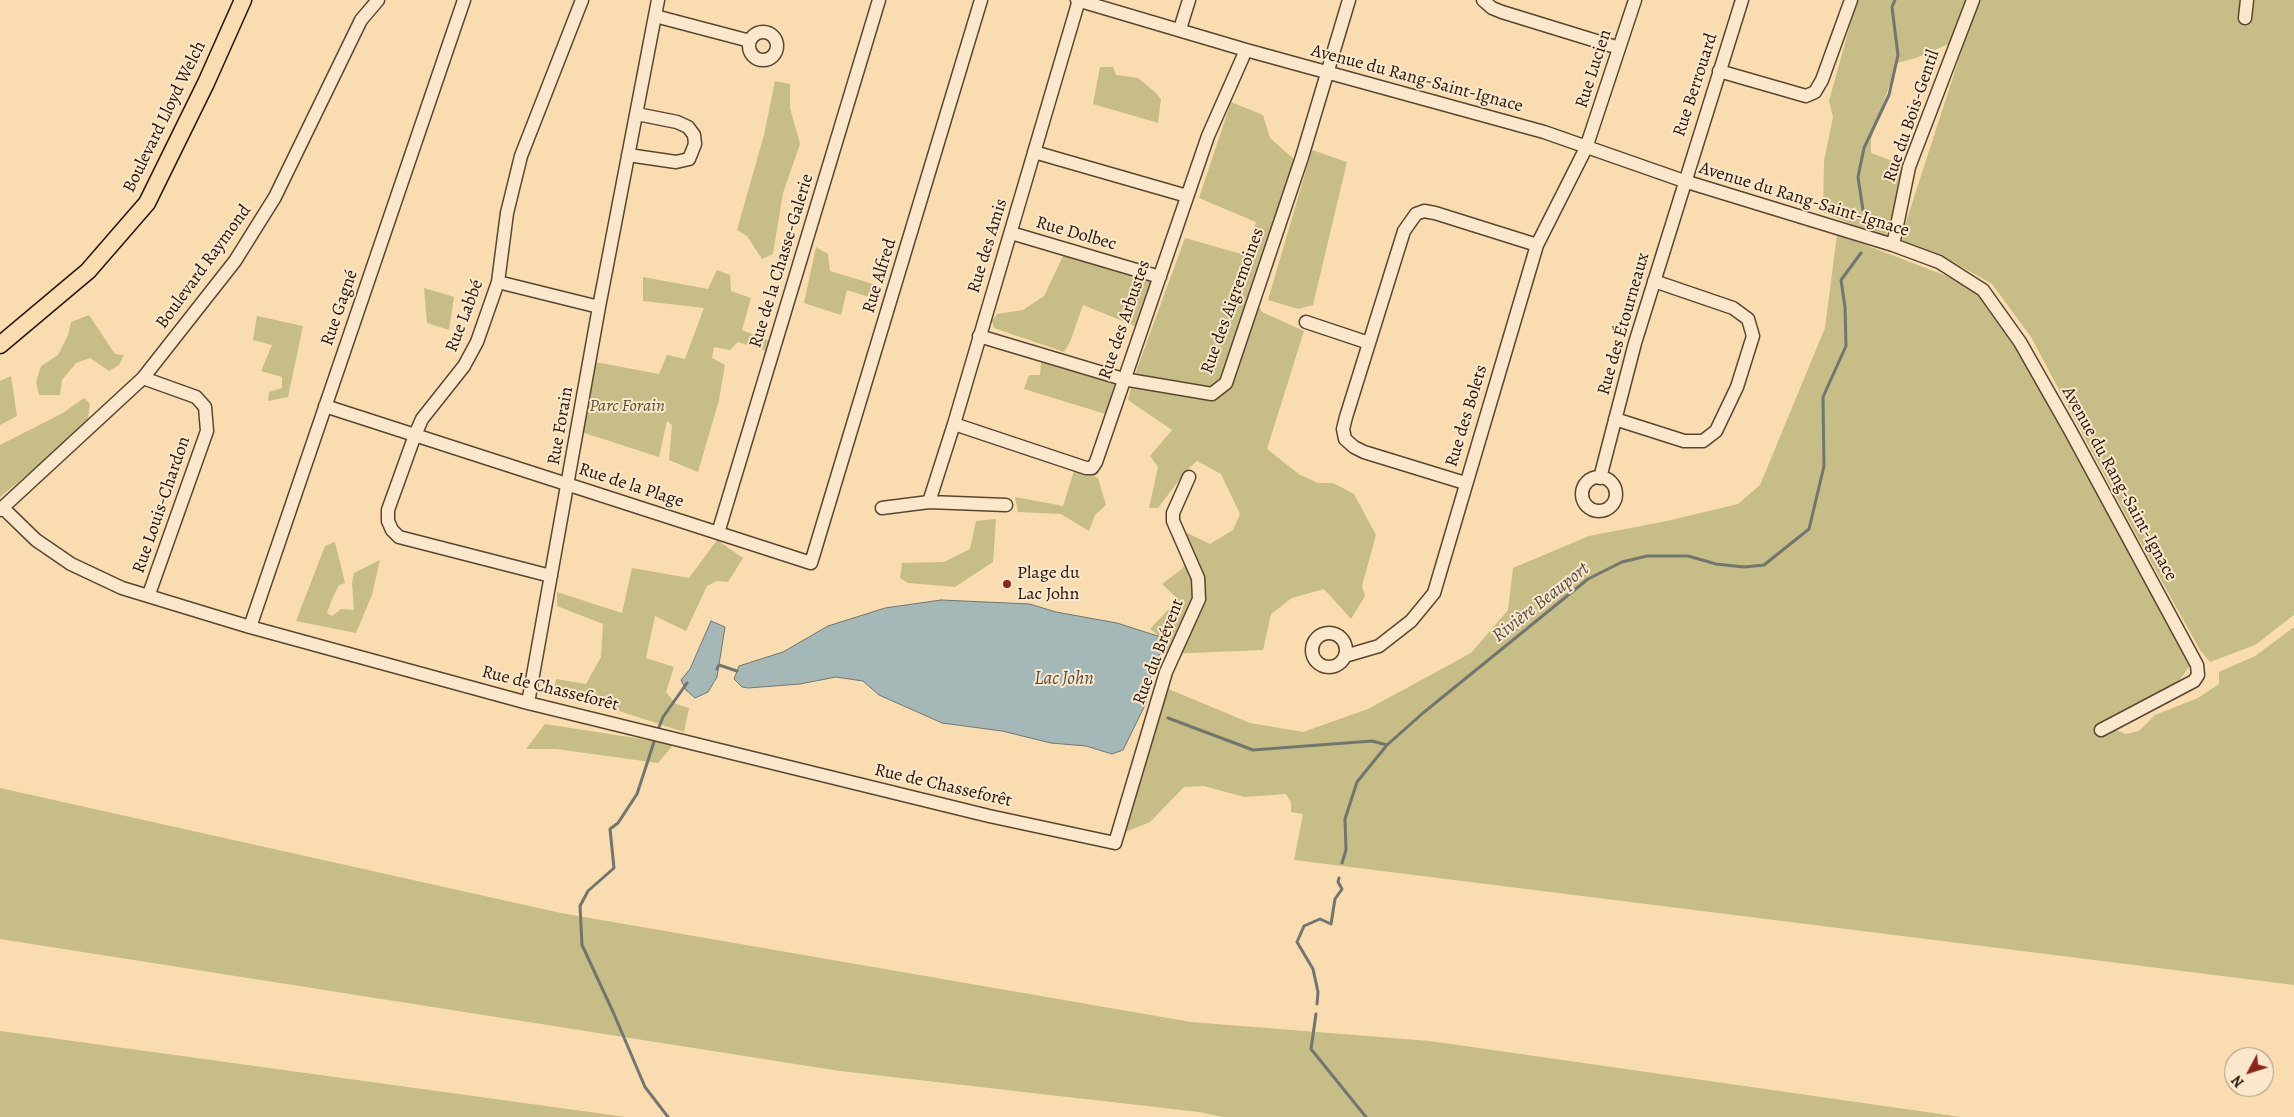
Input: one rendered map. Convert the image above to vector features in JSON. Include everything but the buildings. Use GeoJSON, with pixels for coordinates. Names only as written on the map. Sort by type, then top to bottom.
{"type":"FeatureCollection","features":[{"type":"Feature","properties":{"kind":"main road","name":"Boulevard Lloyd Welch"},"geometry":{"type":"LineString","coordinates":[[0,345],[88,271],[147,203],[206,83],[243,0]]}},
{"type":"Feature","properties":{"kind":"street","name":"Boulevard Raymond"},"geometry":{"type":"LineString","coordinates":[[1,509],[143,378],[234,261],[275,197],[361,20],[378,0]]}},
{"type":"Feature","properties":{"kind":"street","name":"Rue Gagné"},"geometry":{"type":"LineString","coordinates":[[250,627],[464,0]]}},
{"type":"Feature","properties":{"kind":"street","name":"Rue Labbé"},"geometry":{"type":"LineString","coordinates":[[550,576],[399,537],[392,530],[388,521],[388,510],[414,435],[422,419],[464,366],[473,350],[498,282],[506,213],[514,180],[582,0]]}},
{"type":"Feature","properties":{"kind":"street","name":"Rue Forain"},"geometry":{"type":"LineString","coordinates":[[528,702],[550,576],[569,485],[599,307],[658,0]]}},
{"type":"Feature","properties":{"kind":"street","name":"Rue de la Chasse-Galerie"},"geometry":{"type":"LineString","coordinates":[[718,533],[879,0]]}},
{"type":"Feature","properties":{"kind":"street","name":"Rue Alfred"},"geometry":{"type":"LineString","coordinates":[[812,563],[982,0]]}},
{"type":"Feature","properties":{"kind":"street","name":"Avenue du Rang-Saint-Ignace"},"geometry":{"type":"LineString","coordinates":[[1078,0],[1246,50],[1544,132],[1684,181],[1893,245],[1939,262],[1983,290],[2020,342],[2070,430],[2197,665],[2198,675],[2194,681],[2101,730]]}},
{"type":"Feature","properties":{"kind":"street","name":"Rue des Amis"},"geometry":{"type":"LineString","coordinates":[[929,502],[1011,233],[1078,0]]}},
{"type":"Feature","properties":{"kind":"street"},"geometry":{"type":"LineString","coordinates":[[1180,29],[1189,0]]}},
{"type":"Feature","properties":{"kind":"street","name":"Rue des Aigremoines"},"geometry":{"type":"LineString","coordinates":[[979,336],[1123,379],[1212,394],[1226,383],[1302,157],[1349,0]]}},
{"type":"Feature","properties":{"kind":"street"},"geometry":{"type":"LineString","coordinates":[[1483,0],[1492,8],[1502,12],[1619,48]]}},
{"type":"Feature","properties":{"kind":"street","name":"Rue Lucien"},"geometry":{"type":"LineString","coordinates":[[1586,148],[1635,0]]}},
{"type":"Feature","properties":{"kind":"street","name":"Rue Berrouard"},"geometry":{"type":"LineString","coordinates":[[1684,181],[1742,0]]}},
{"type":"Feature","properties":{"kind":"street"},"geometry":{"type":"LineString","coordinates":[[1719,71],[1806,96],[1816,92],[1851,0]]}},
{"type":"Feature","properties":{"kind":"street","name":"Rue du Bois-Gentil"},"geometry":{"type":"LineString","coordinates":[[1893,245],[1908,167],[1973,0]]}},
{"type":"Feature","properties":{"kind":"street"},"geometry":{"type":"LineString","coordinates":[[2245,18],[2247,0]]}},
{"type":"Feature","properties":{"kind":"street"},"geometry":{"type":"LineString","coordinates":[[655,16],[750,41]]}},
{"type":"Feature","properties":{"kind":"street","name":"Rue des Arbustes"},"geometry":{"type":"LineString","coordinates":[[954,424],[1086,468],[1092,468],[1099,455],[1123,379],[1208,136],[1246,50]]}},
{"type":"Feature","properties":{"kind":"street"},"geometry":{"type":"LineString","coordinates":[[628,155],[676,162],[690,159],[695,144],[694,135],[688,127],[677,122],[637,114]]}},
{"type":"Feature","properties":{"kind":"street","name":"Rue des Bolets"},"geometry":{"type":"LineString","coordinates":[[1345,656],[1379,646],[1411,621],[1434,593],[1537,245],[1586,148]]}},
{"type":"Feature","properties":{"kind":"street"},"geometry":{"type":"LineString","coordinates":[[1034,152],[1187,196]]}},
{"type":"Feature","properties":{"kind":"street","name":"Rue des Étourneaux"},"geometry":{"type":"LineString","coordinates":[[1600,478],[1654,281],[1684,181]]}},
{"type":"Feature","properties":{"kind":"street"},"geometry":{"type":"LineString","coordinates":[[1465,484],[1364,452],[1345,439],[1343,429],[1346,417],[1404,230],[1416,214],[1424,211],[1537,245]]}},
{"type":"Feature","properties":{"kind":"street","name":"Rue Dolbec"},"geometry":{"type":"LineString","coordinates":[[1011,233],[1160,276]]}},
{"type":"Feature","properties":{"kind":"street"},"geometry":{"type":"LineString","coordinates":[[1615,419],[1684,441],[1703,441],[1716,431],[1737,387],[1753,336],[1748,319],[1733,308],[1654,281]]}},
{"type":"Feature","properties":{"kind":"street"},"geometry":{"type":"LineString","coordinates":[[498,282],[599,307]]}},
{"type":"Feature","properties":{"kind":"street"},"geometry":{"type":"LineString","coordinates":[[1306,322],[1369,343]]}},
{"type":"Feature","properties":{"kind":"street","name":"Rue Louis-Chardon"},"geometry":{"type":"LineString","coordinates":[[143,378],[196,397],[205,407],[207,431],[149,594]]}},
{"type":"Feature","properties":{"kind":"street","name":"Rue de la Plage"},"geometry":{"type":"LineString","coordinates":[[325,406],[812,563]]}},
{"type":"Feature","properties":{"kind":"street","name":"Rue du Brévent"},"geometry":{"type":"LineString","coordinates":[[1116,843],[1166,672],[1199,599],[1198,578],[1173,521],[1173,512],[1189,478]]}},
{"type":"Feature","properties":{"kind":"street"},"geometry":{"type":"LineString","coordinates":[[882,508],[929,502],[1006,504]]}},
{"type":"Feature","properties":{"kind":"street","name":"Rue de Chasseforêt"},"geometry":{"type":"LineString","coordinates":[[1,509],[36,540],[71,564],[122,588],[149,594],[250,627],[528,702],[989,816],[1116,843]]}},
{"type":"Feature","properties":{"kind":"green space"},"geometry":{"type":"Polygon","coordinates":[[[1857,0],[1966,0],[1951,43],[1916,58],[1897,63],[1871,139],[1871,153],[1909,167],[1885,239],[1823,212],[1824,161],[1833,117],[1829,101],[1857,0]]]}},
{"type":"Feature","properties":{"kind":"green space"},"geometry":{"type":"Polygon","coordinates":[[[1978,0],[2294,0],[2294,615],[2255,645],[2210,662],[2200,650],[2138,538],[2031,337],[1992,284],[1946,258],[1901,248],[1905,225],[1978,0]]]}},
{"type":"Feature","properties":{"kind":"green space"},"geometry":{"type":"Polygon","coordinates":[[[1100,67],[1113,67],[1116,75],[1138,78],[1155,92],[1161,99],[1158,123],[1093,104],[1100,67]]]}},
{"type":"Feature","properties":{"kind":"green space"},"geometry":{"type":"Polygon","coordinates":[[[775,81],[790,84],[790,108],[800,144],[783,193],[773,254],[762,259],[747,236],[737,230],[764,135],[775,81]]]}},
{"type":"Feature","properties":{"kind":"green space"},"geometry":{"type":"Polygon","coordinates":[[[1231,102],[1263,115],[1270,138],[1296,161],[1254,300],[1262,312],[1304,331],[1267,449],[1300,475],[1318,483],[1333,483],[1354,494],[1376,535],[1362,586],[1365,596],[1351,619],[1324,589],[1292,598],[1271,614],[1263,650],[1166,654],[1159,636],[1150,629],[1178,599],[1162,584],[1183,568],[1186,554],[1183,531],[1210,544],[1233,530],[1240,514],[1221,474],[1197,461],[1186,471],[1158,508],[1149,508],[1158,467],[1150,456],[1172,430],[1128,400],[1134,377],[1185,238],[1245,255],[1256,222],[1199,198],[1231,102]]]}},
{"type":"Feature","properties":{"kind":"green space"},"geometry":{"type":"Polygon","coordinates":[[[1312,150],[1347,162],[1313,305],[1298,309],[1268,300],[1312,150]]]}},
{"type":"Feature","properties":{"kind":"green space"},"geometry":{"type":"Polygon","coordinates":[[[1837,234],[1983,290],[2020,342],[2193,661],[2177,684],[2151,698],[2137,702],[2115,720],[2113,728],[2125,734],[2139,731],[2155,715],[2198,698],[2219,684],[2219,672],[2255,656],[2294,627],[2294,985],[1294,860],[1303,814],[1291,812],[1291,802],[1286,794],[1244,797],[1204,786],[1184,787],[1150,822],[1123,833],[1166,688],[1250,723],[1303,732],[1368,709],[1471,653],[1508,610],[1513,568],[1589,536],[1667,521],[1738,504],[1760,485],[1825,328],[1837,234]]]}},
{"type":"Feature","properties":{"kind":"green space"},"geometry":{"type":"Polygon","coordinates":[[[816,247],[828,254],[830,271],[873,284],[869,297],[847,290],[841,315],[804,303],[816,247]]]}},
{"type":"Feature","properties":{"kind":"green space"},"geometry":{"type":"Polygon","coordinates":[[[1065,252],[1160,274],[1142,329],[1083,305],[1070,342],[1064,352],[994,328],[992,321],[997,314],[1023,310],[1044,296],[1065,252]]]}},
{"type":"Feature","properties":{"kind":"green space","name":"Parc Forain"},"geometry":{"type":"Polygon","coordinates":[[[717,270],[730,275],[731,291],[751,298],[742,330],[777,344],[773,353],[738,342],[730,350],[714,347],[712,358],[725,365],[719,400],[698,472],[669,460],[672,425],[667,421],[659,457],[578,431],[590,361],[659,374],[667,355],[685,359],[704,308],[643,301],[643,277],[708,289],[717,270]]]}},
{"type":"Feature","properties":{"kind":"green space"},"geometry":{"type":"Polygon","coordinates":[[[424,288],[454,297],[449,330],[427,323],[424,288]]]}},
{"type":"Feature","properties":{"kind":"green space"},"geometry":{"type":"Polygon","coordinates":[[[89,315],[115,354],[124,355],[119,365],[109,371],[90,358],[76,363],[62,380],[60,395],[39,395],[36,382],[41,366],[58,355],[68,335],[71,322],[89,315]]]}},
{"type":"Feature","properties":{"kind":"green space"},"geometry":{"type":"Polygon","coordinates":[[[257,316],[303,326],[288,397],[268,401],[269,392],[282,388],[282,377],[261,371],[272,345],[253,340],[257,316]]]}},
{"type":"Feature","properties":{"kind":"green space"},"geometry":{"type":"Polygon","coordinates":[[[1042,353],[1122,377],[1112,416],[1024,389],[1029,375],[1040,375],[1042,353]]]}},
{"type":"Feature","properties":{"kind":"green space"},"geometry":{"type":"Polygon","coordinates":[[[11,376],[17,416],[0,425],[0,381],[11,376]]]}},
{"type":"Feature","properties":{"kind":"green space"},"geometry":{"type":"Polygon","coordinates":[[[84,398],[90,404],[87,425],[0,497],[0,445],[63,413],[84,398]]]}},
{"type":"Feature","properties":{"kind":"green space"},"geometry":{"type":"Polygon","coordinates":[[[1075,468],[1098,478],[1106,505],[1095,515],[1089,531],[1061,514],[1018,512],[1015,497],[1063,506],[1075,468]]]}},
{"type":"Feature","properties":{"kind":"green space"},"geometry":{"type":"Polygon","coordinates":[[[996,519],[993,562],[955,587],[908,583],[900,578],[902,563],[944,562],[970,549],[976,521],[996,519]]]}},
{"type":"Feature","properties":{"kind":"green space"},"geometry":{"type":"Polygon","coordinates":[[[717,540],[743,558],[728,582],[717,581],[707,586],[686,631],[655,616],[646,658],[674,667],[666,692],[676,704],[689,708],[684,732],[554,690],[556,679],[586,684],[601,657],[603,624],[557,606],[557,592],[622,613],[632,568],[689,578],[717,540]]]}},
{"type":"Feature","properties":{"kind":"green space"},"geometry":{"type":"Polygon","coordinates":[[[335,542],[345,583],[339,585],[333,597],[327,613],[332,616],[341,609],[354,610],[352,583],[354,573],[380,560],[372,595],[356,633],[296,621],[325,546],[335,542]]]}},
{"type":"Feature","properties":{"kind":"green space"},"geometry":{"type":"Polygon","coordinates":[[[545,724],[674,744],[658,763],[556,749],[526,749],[545,724]]]}},
{"type":"Feature","properties":{"kind":"green space"},"geometry":{"type":"Polygon","coordinates":[[[0,788],[561,913],[1191,1022],[1430,1041],[1961,1117],[1223,1117],[1199,1112],[840,1071],[0,939],[0,788]]]}},
{"type":"Feature","properties":{"kind":"green space"},"geometry":{"type":"Polygon","coordinates":[[[0,1031],[626,1117],[0,1117],[0,1031]]]}},
{"type":"Feature","properties":{"kind":"water","name":"Lac John"},"geometry":{"type":"Polygon","coordinates":[[[941,600],[1030,604],[1056,612],[1117,623],[1164,638],[1168,642],[1152,666],[1146,703],[1123,750],[1112,754],[1086,746],[1051,743],[1002,731],[942,723],[879,695],[863,681],[836,677],[800,684],[748,688],[742,687],[734,679],[739,666],[783,652],[828,626],[885,608],[941,600]]]}},
{"type":"Feature","properties":{"kind":"water"},"geometry":{"type":"Polygon","coordinates":[[[711,621],[725,627],[717,677],[708,692],[695,698],[686,690],[681,680],[690,669],[711,621]]]}},
{"type":"Feature","properties":{"kind":"waterway","name":"Rivière Beauport"},"geometry":{"type":"LineString","coordinates":[[1863,210],[1858,177],[1864,148],[1889,95],[1898,55],[1892,7],[1895,0]]}},
{"type":"Feature","properties":{"kind":"waterway","name":"Rivière Beauport"},"geometry":{"type":"LineString","coordinates":[[1342,863],[1346,850],[1345,819],[1357,782],[1387,745],[1423,713],[1588,579],[1622,562],[1647,556],[1688,556],[1716,564],[1744,567],[1764,565],[1809,529],[1824,466],[1823,397],[1846,346],[1845,307],[1841,280],[1861,253]]}},
{"type":"Feature","properties":{"kind":"waterway"},"geometry":{"type":"LineString","coordinates":[[717,669],[719,665],[737,671]]}},
{"type":"Feature","properties":{"kind":"waterway"},"geometry":{"type":"LineString","coordinates":[[659,727],[663,717],[687,683]]}},
{"type":"Feature","properties":{"kind":"waterway"},"geometry":{"type":"LineString","coordinates":[[1168,718],[1253,750],[1372,741],[1387,745]]}},
{"type":"Feature","properties":{"kind":"waterway"},"geometry":{"type":"LineString","coordinates":[[654,742],[637,794],[618,823],[610,829],[614,868],[588,891],[580,906],[582,945],[645,1087],[668,1117]]}},
{"type":"Feature","properties":{"kind":"waterway","name":"Rivière Beauport"},"geometry":{"type":"LineString","coordinates":[[1317,1004],[1318,992],[1313,969],[1297,942],[1304,926],[1320,919],[1331,924],[1335,899],[1342,889],[1338,882],[1339,878]]}},
{"type":"Feature","properties":{"kind":"waterway","name":"Rivière Beauport"},"geometry":{"type":"LineString","coordinates":[[1316,1014],[1311,1049],[1366,1117]]}},
{"type":"Feature","properties":{"kind":"place","name":"Plage du Lac John"},"geometry":{"type":"Point","coordinates":[1007,584]}}]}
